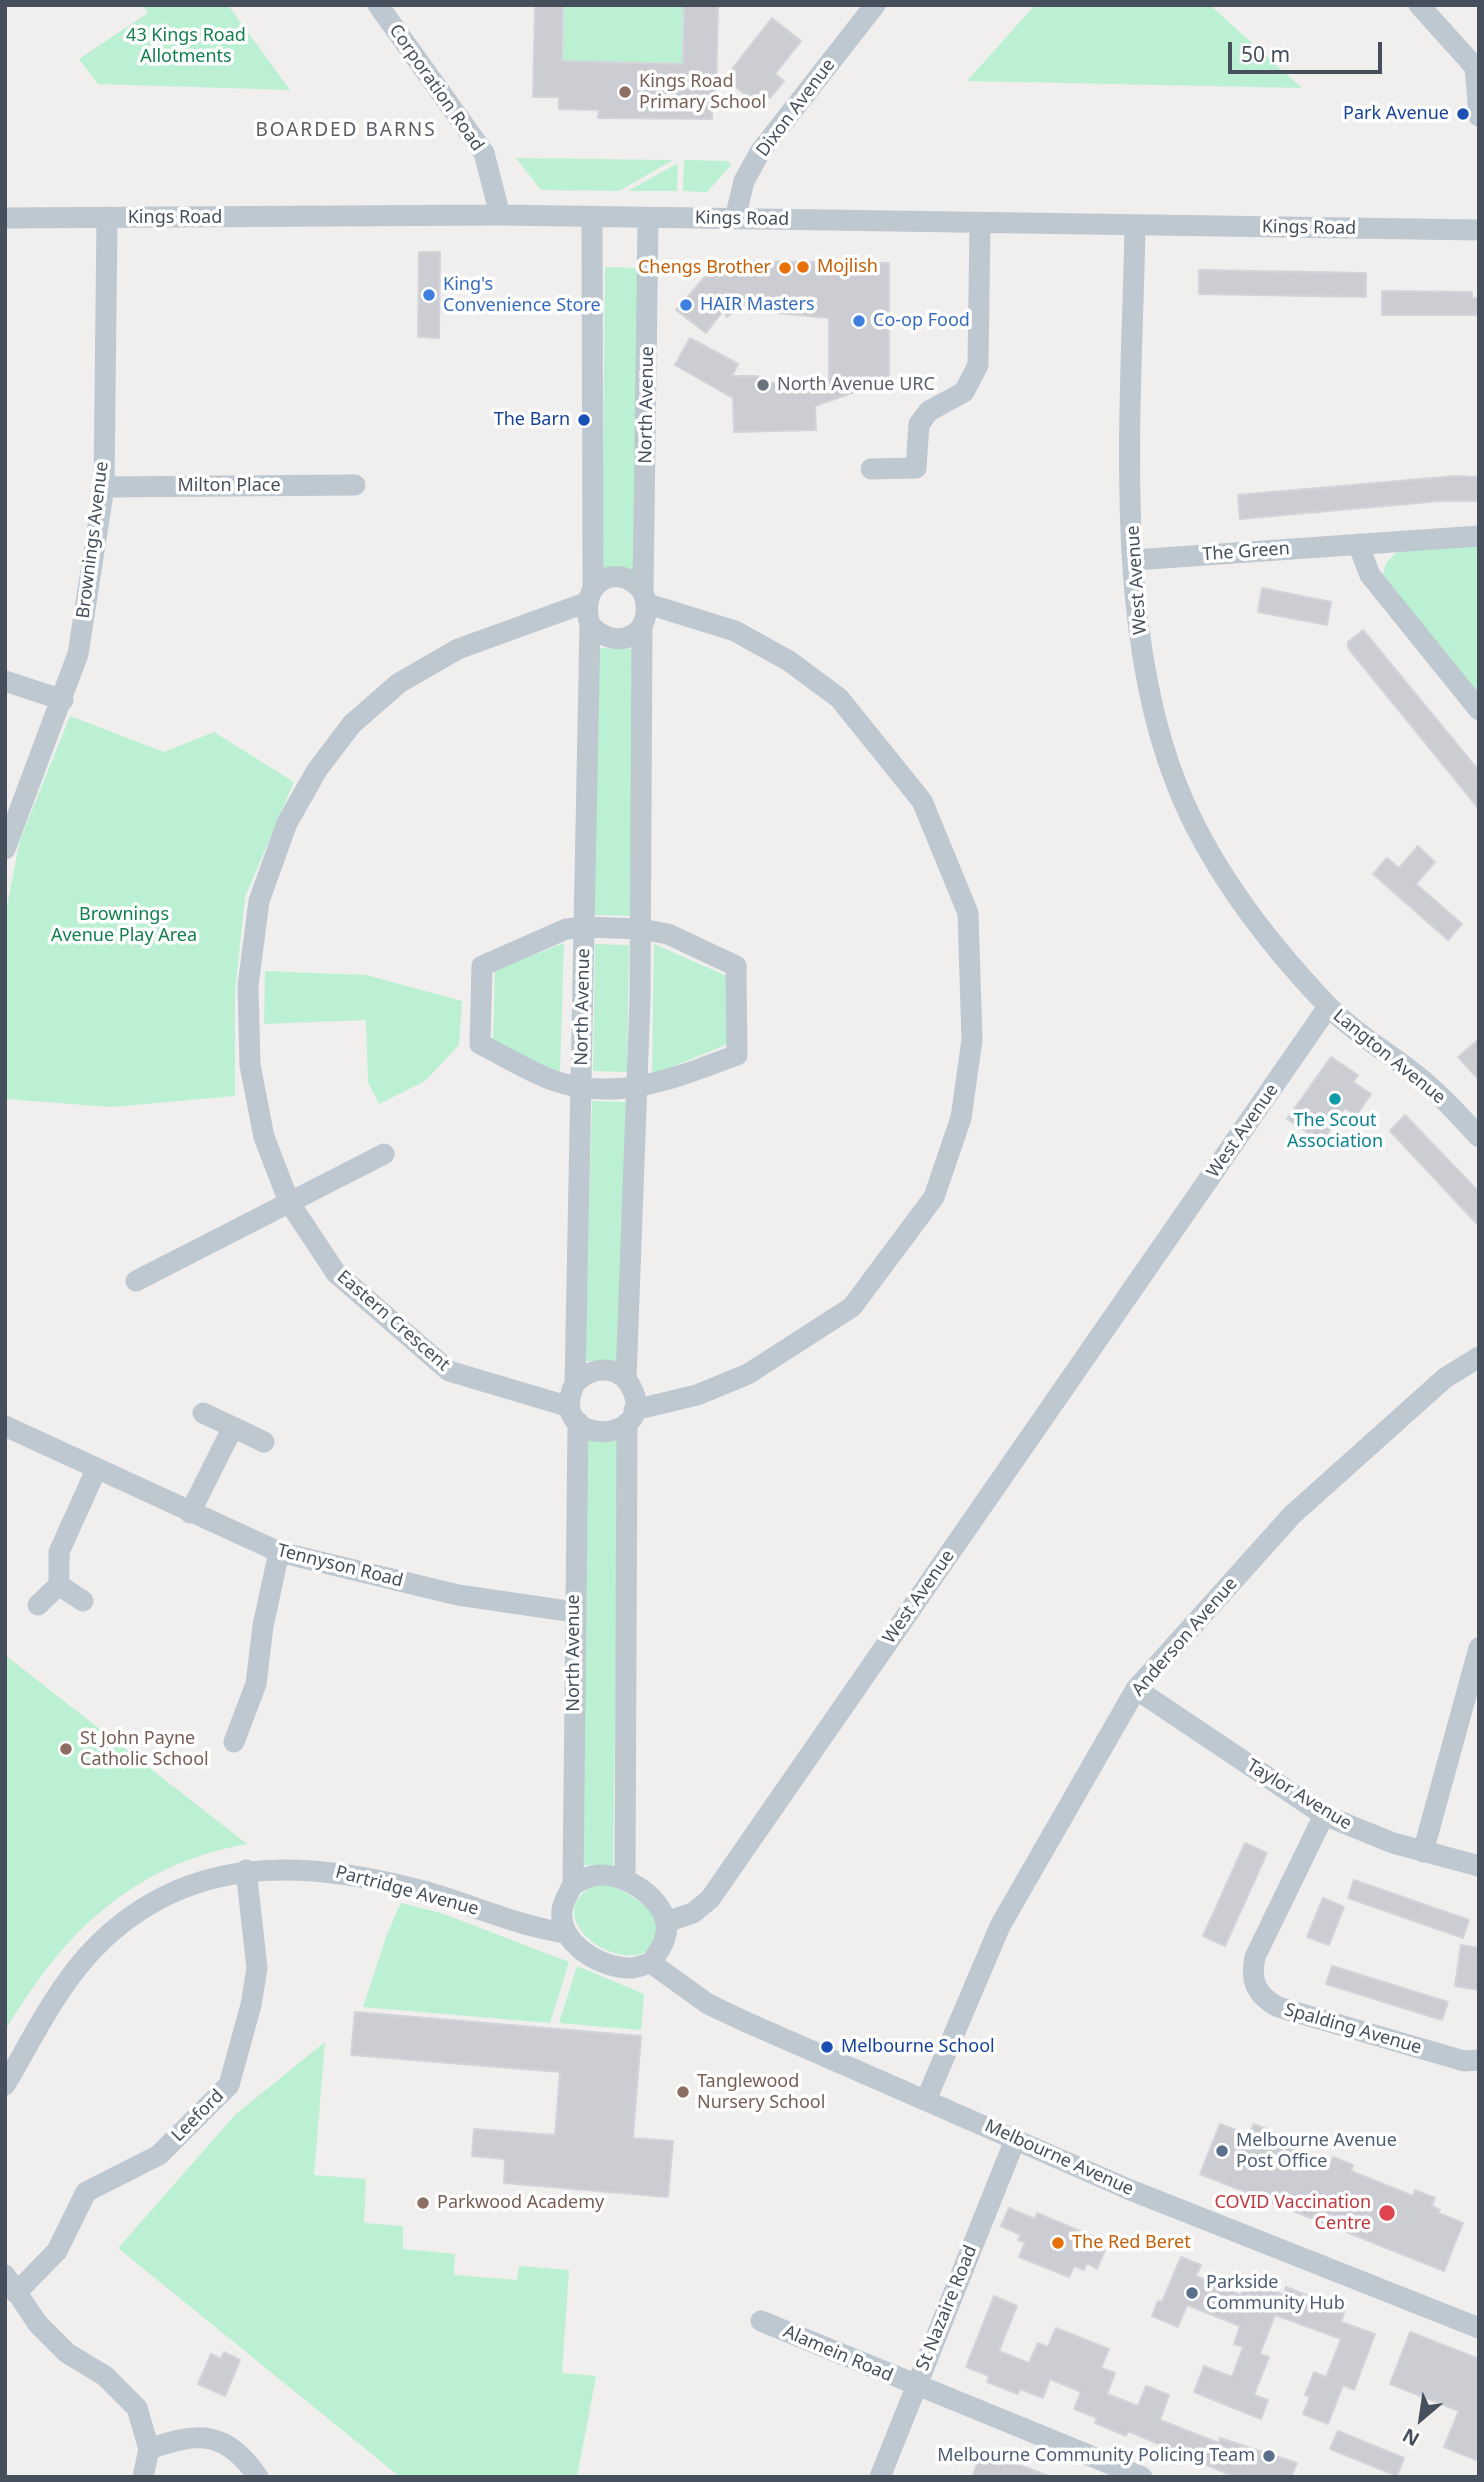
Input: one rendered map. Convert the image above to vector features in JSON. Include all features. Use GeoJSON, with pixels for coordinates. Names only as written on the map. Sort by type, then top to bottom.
{"type":"FeatureCollection","features":[{"type":"Feature","properties":{"kind":"street","name":"Corporation Road"},"geometry":{"type":"LineString","coordinates":[[378,5],[484,153],[500,215]]}},
{"type":"Feature","properties":{"kind":"street","name":"Dixon Avenue"},"geometry":{"type":"LineString","coordinates":[[735,219],[744,181],[760,152],[875,5]]}},
{"type":"Feature","properties":{"kind":"street"},"geometry":{"type":"LineString","coordinates":[[1419,5],[1473,50],[1479,116]]}},
{"type":"Feature","properties":{"kind":"street","name":"Kings Road"},"geometry":{"type":"LineString","coordinates":[[5,218],[500,215],[1479,230]]}},
{"type":"Feature","properties":{"kind":"street","name":"North Avenue"},"geometry":{"type":"LineString","coordinates":[[573,1884],[574,1414],[590,625],[592,216]]}},
{"type":"Feature","properties":{"kind":"street","name":"Brownings Avenue"},"geometry":{"type":"LineString","coordinates":[[5,849],[78,654],[104,487],[107,218]]}},
{"type":"Feature","properties":{"kind":"street","name":"North Avenue"},"geometry":{"type":"LineString","coordinates":[[625,1879],[630,1417],[634,1395],[626,1379],[638,1087],[641,929],[648,218]]}},
{"type":"Feature","properties":{"kind":"street"},"geometry":{"type":"LineString","coordinates":[[871,469],[916,468],[919,424],[929,411],[964,392],[978,365],[980,223]]}},
{"type":"Feature","properties":{"kind":"street","name":"West Avenue"},"geometry":{"type":"LineString","coordinates":[[666,1922],[693,1913],[710,1899],[1328,1007],[1242,901],[1204,841],[1178,789],[1157,724],[1149,685],[1134,560],[1132,434],[1135,226]]}},
{"type":"Feature","properties":{"kind":"street","name":"Milton Place"},"geometry":{"type":"LineString","coordinates":[[104,487],[355,485]]}},
{"type":"Feature","properties":{"kind":"street","name":"The Green"},"geometry":{"type":"LineString","coordinates":[[1134,560],[1479,536]]}},
{"type":"Feature","properties":{"kind":"street"},"geometry":{"type":"LineString","coordinates":[[1358,544],[1370,575],[1479,710]]}},
{"type":"Feature","properties":{"kind":"street"},"geometry":{"type":"LineString","coordinates":[[574,1414],[586,1430],[601,1434],[620,1429],[630,1417],[697,1395],[748,1374],[852,1307],[934,1197],[961,1118],[972,1040],[968,913],[922,801],[839,698],[789,661],[735,631],[646,598],[625,578],[602,580],[589,595]]}},
{"type":"Feature","properties":{"kind":"street","name":"Eastern Crescent"},"geometry":{"type":"LineString","coordinates":[[574,1414],[449,1371],[336,1273],[289,1202],[264,1137],[250,1065],[248,986],[259,901],[288,822],[317,770],[352,724],[399,683],[458,649],[589,595]]}},
{"type":"Feature","properties":{"kind":"street"},"geometry":{"type":"LineString","coordinates":[[590,625],[600,635],[620,640],[642,627]]}},
{"type":"Feature","properties":{"kind":"street"},"geometry":{"type":"LineString","coordinates":[[5,681],[63,700]]}},
{"type":"Feature","properties":{"kind":"street","name":"North Avenue"},"geometry":{"type":"LineString","coordinates":[[584,927],[641,929],[668,934],[736,965],[737,1055],[658,1085],[582,1087],[558,1082],[480,1044],[482,966],[566,929],[584,927]]}},
{"type":"Feature","properties":{"kind":"street","name":"Langton Avenue"},"geometry":{"type":"LineString","coordinates":[[1328,1007],[1418,1076],[1479,1137]]}},
{"type":"Feature","properties":{"kind":"street"},"geometry":{"type":"LineString","coordinates":[[136,1281],[384,1154]]}},
{"type":"Feature","properties":{"kind":"street","name":"Anderson Avenue"},"geometry":{"type":"LineString","coordinates":[[926,2100],[1000,1926],[1136,1689],[1292,1515],[1445,1378],[1479,1357]]}},
{"type":"Feature","properties":{"kind":"street"},"geometry":{"type":"LineString","coordinates":[[576,1383],[591,1371],[603,1369],[626,1379]]}},
{"type":"Feature","properties":{"kind":"street"},"geometry":{"type":"LineString","coordinates":[[203,1413],[264,1442]]}},
{"type":"Feature","properties":{"kind":"street","name":"Tennyson Road"},"geometry":{"type":"LineString","coordinates":[[5,1426],[279,1552],[458,1595],[574,1612]]}},
{"type":"Feature","properties":{"kind":"street"},"geometry":{"type":"LineString","coordinates":[[190,1513],[233,1427]]}},
{"type":"Feature","properties":{"kind":"street"},"geometry":{"type":"LineString","coordinates":[[38,1605],[59,1585],[58,1552],[96,1470]]}},
{"type":"Feature","properties":{"kind":"street"},"geometry":{"type":"LineString","coordinates":[[234,1742],[256,1684],[263,1626],[279,1552]]}},
{"type":"Feature","properties":{"kind":"street"},"geometry":{"type":"LineString","coordinates":[[59,1585],[83,1601]]}},
{"type":"Feature","properties":{"kind":"street"},"geometry":{"type":"LineString","coordinates":[[1423,1852],[1479,1648]]}},
{"type":"Feature","properties":{"kind":"street","name":"Taylor Avenue"},"geometry":{"type":"LineString","coordinates":[[1136,1689],[1324,1815],[1360,1831],[1423,1852],[1479,1866]]}},
{"type":"Feature","properties":{"kind":"street","name":"Spalding Avenue"},"geometry":{"type":"LineString","coordinates":[[1324,1815],[1255,1957],[1252,1972],[1255,1986],[1263,1999],[1278,2007],[1464,2061],[1479,2060]]}},
{"type":"Feature","properties":{"kind":"street","name":"Partridge Avenue"},"geometry":{"type":"LineString","coordinates":[[5,2085],[66,1982],[117,1928],[149,1905],[194,1885],[246,1870],[331,1871],[423,1891],[533,1929],[566,1933]]}},
{"type":"Feature","properties":{"kind":"street","name":"Leeford"},"geometry":{"type":"LineString","coordinates":[[16,2293],[57,2251],[86,2192],[159,2155],[229,2085],[251,2005],[257,1968],[246,1870]]}},
{"type":"Feature","properties":{"kind":"street"},"geometry":{"type":"LineString","coordinates":[[594,1875],[625,1879],[650,1896],[666,1922],[664,1945],[651,1963],[631,1968],[606,1963],[580,1950],[566,1933],[562,1910],[573,1884],[594,1875]]}},
{"type":"Feature","properties":{"kind":"street","name":"Melbourne Avenue"},"geometry":{"type":"LineString","coordinates":[[651,1963],[708,2004],[1015,2140],[1296,2257],[1479,2328]]}},
{"type":"Feature","properties":{"kind":"street","name":"St Nazaire Road"},"geometry":{"type":"LineString","coordinates":[[880,2477],[1015,2140]]}},
{"type":"Feature","properties":{"kind":"street"},"geometry":{"type":"LineString","coordinates":[[5,2275],[38,2324],[67,2353],[105,2376],[137,2408],[149,2449],[143,2477]]}},
{"type":"Feature","properties":{"kind":"street","name":"Alamein Road"},"geometry":{"type":"LineString","coordinates":[[761,2321],[1142,2477]]}},
{"type":"Feature","properties":{"kind":"street"},"geometry":{"type":"LineString","coordinates":[[149,2449],[186,2440],[218,2438],[244,2457],[258,2477]]}},
{"type":"Feature","properties":{"kind":"green space","name":"43 Kings Road Allotments"},"geometry":{"type":"Polygon","coordinates":[[[143,5],[228,5],[290,90],[98,84],[79,59],[148,13],[143,5]]]}},
{"type":"Feature","properties":{"kind":"green space"},"geometry":{"type":"Polygon","coordinates":[[[564,5],[683,5],[682,63],[563,61],[564,5]]]}},
{"type":"Feature","properties":{"kind":"green space"},"geometry":{"type":"Polygon","coordinates":[[[1035,5],[1210,5],[1302,88],[967,81],[1035,5]]]}},
{"type":"Feature","properties":{"kind":"green space"},"geometry":{"type":"Polygon","coordinates":[[[516,158],[673,160],[619,191],[541,190],[516,158]]]}},
{"type":"Feature","properties":{"kind":"green space"},"geometry":{"type":"Polygon","coordinates":[[[684,160],[728,161],[731,165],[707,192],[683,191],[684,160]]]}},
{"type":"Feature","properties":{"kind":"green space"},"geometry":{"type":"Polygon","coordinates":[[[678,163],[677,191],[628,191],[678,163]]]}},
{"type":"Feature","properties":{"kind":"green space"},"geometry":{"type":"Polygon","coordinates":[[[605,267],[640,268],[637,571],[602,571],[605,267]]]}},
{"type":"Feature","properties":{"kind":"green space"},"geometry":{"type":"Polygon","coordinates":[[[1479,545],[1479,700],[1383,574],[1386,563],[1397,552],[1479,545]]]}},
{"type":"Feature","properties":{"kind":"green space"},"geometry":{"type":"Polygon","coordinates":[[[597,648],[634,649],[631,916],[594,915],[597,648]]]}},
{"type":"Feature","properties":{"kind":"green space","name":"Brownings Avenue Play Area"},"geometry":{"type":"Polygon","coordinates":[[[70,716],[164,752],[214,732],[294,782],[245,897],[235,993],[235,1096],[112,1107],[5,1099],[5,916],[20,840],[70,716]]]}},
{"type":"Feature","properties":{"kind":"green space"},"geometry":{"type":"Polygon","coordinates":[[[564,943],[560,1072],[493,1043],[495,970],[564,943]]]}},
{"type":"Feature","properties":{"kind":"green space"},"geometry":{"type":"Polygon","coordinates":[[[595,944],[629,945],[627,1072],[593,1071],[595,944]]]}},
{"type":"Feature","properties":{"kind":"green space"},"geometry":{"type":"Polygon","coordinates":[[[654,944],[729,977],[728,1044],[652,1075],[654,944]]]}},
{"type":"Feature","properties":{"kind":"green space"},"geometry":{"type":"Polygon","coordinates":[[[265,971],[366,975],[462,1001],[459,1045],[425,1081],[379,1104],[368,1082],[366,1020],[264,1024],[265,971]]]}},
{"type":"Feature","properties":{"kind":"green space"},"geometry":{"type":"Polygon","coordinates":[[[592,1101],[626,1102],[619,1362],[585,1361],[592,1101]]]}},
{"type":"Feature","properties":{"kind":"green space"},"geometry":{"type":"Polygon","coordinates":[[[586,1440],[619,1441],[613,1866],[580,1865],[586,1440]]]}},
{"type":"Feature","properties":{"kind":"green space","name":"St John Payne Catholic School"},"geometry":{"type":"Polygon","coordinates":[[[5,1655],[247,1844],[206,1854],[168,1868],[104,1909],[76,1934],[51,1963],[5,2031],[5,1655]]]}},
{"type":"Feature","properties":{"kind":"green space"},"geometry":{"type":"Polygon","coordinates":[[[597,1883],[608,1885],[635,1898],[655,1918],[659,1929],[657,1940],[647,1951],[633,1955],[617,1954],[587,1937],[577,1925],[574,1910],[580,1896],[597,1883]]]}},
{"type":"Feature","properties":{"kind":"green space"},"geometry":{"type":"Polygon","coordinates":[[[401,1903],[441,1913],[569,1962],[550,2023],[363,2007],[387,1934],[401,1903]]]}},
{"type":"Feature","properties":{"kind":"green space"},"geometry":{"type":"Polygon","coordinates":[[[577,1966],[644,1994],[641,2030],[559,2023],[577,1966]]]}},
{"type":"Feature","properties":{"kind":"green space"},"geometry":{"type":"Polygon","coordinates":[[[325,2042],[314,2175],[366,2179],[364,2223],[403,2226],[403,2249],[455,2254],[454,2275],[517,2280],[519,2266],[569,2270],[562,2373],[596,2376],[577,2477],[400,2477],[118,2248],[236,2114],[325,2042]]]}},
{"type":"Feature","properties":{"kind":"building"},"geometry":{"type":"Polygon","coordinates":[[[535,5],[563,5],[562,61],[683,64],[684,5],[718,5],[716,97],[712,96],[712,119],[598,118],[599,110],[559,109],[559,97],[533,97],[535,5]]]}},
{"type":"Feature","properties":{"kind":"building"},"geometry":{"type":"Polygon","coordinates":[[[772,18],[801,41],[775,74],[784,81],[770,98],[761,91],[753,101],[725,78],[772,18]]]}},
{"type":"Feature","properties":{"kind":"building","name":"King's Convenience Store"},"geometry":{"type":"Polygon","coordinates":[[[419,252],[440,252],[439,338],[418,337],[419,252]]]}},
{"type":"Feature","properties":{"kind":"building"},"geometry":{"type":"Polygon","coordinates":[[[718,262],[889,263],[889,380],[815,406],[816,430],[734,432],[733,398],[675,365],[690,338],[738,364],[732,376],[758,376],[758,383],[829,382],[829,318],[777,313],[777,301],[752,299],[727,317],[723,311],[706,333],[676,310],[718,262]]]}},
{"type":"Feature","properties":{"kind":"building"},"geometry":{"type":"Polygon","coordinates":[[[1199,270],[1366,273],[1366,297],[1199,294],[1199,270]]]}},
{"type":"Feature","properties":{"kind":"building"},"geometry":{"type":"Polygon","coordinates":[[[1382,291],[1472,292],[1472,298],[1479,298],[1479,315],[1382,315],[1382,291]]]}},
{"type":"Feature","properties":{"kind":"building"},"geometry":{"type":"Polygon","coordinates":[[[1455,476],[1479,477],[1479,501],[1440,501],[1240,519],[1238,495],[1455,476]]]}},
{"type":"Feature","properties":{"kind":"building"},"geometry":{"type":"Polygon","coordinates":[[[1262,588],[1331,602],[1327,625],[1258,612],[1262,588]]]}},
{"type":"Feature","properties":{"kind":"building"},"geometry":{"type":"Polygon","coordinates":[[[1363,630],[1479,771],[1479,809],[1348,648],[1348,642],[1363,630]]]}},
{"type":"Feature","properties":{"kind":"building"},"geometry":{"type":"Polygon","coordinates":[[[1418,846],[1435,862],[1416,884],[1462,924],[1448,940],[1373,874],[1387,858],[1399,868],[1418,846]]]}},
{"type":"Feature","properties":{"kind":"building"},"geometry":{"type":"Polygon","coordinates":[[[1479,1039],[1479,1080],[1458,1057],[1479,1039]]]}},
{"type":"Feature","properties":{"kind":"building","name":"The Scout Association"},"geometry":{"type":"Polygon","coordinates":[[[1331,1057],[1358,1075],[1353,1082],[1371,1094],[1356,1116],[1345,1108],[1322,1142],[1287,1119],[1331,1057]]]}},
{"type":"Feature","properties":{"kind":"building"},"geometry":{"type":"Polygon","coordinates":[[[1405,1115],[1479,1192],[1479,1226],[1390,1131],[1405,1115]]]}},
{"type":"Feature","properties":{"kind":"building"},"geometry":{"type":"Polygon","coordinates":[[[1245,1843],[1267,1853],[1225,1946],[1203,1936],[1245,1843]]]}},
{"type":"Feature","properties":{"kind":"building"},"geometry":{"type":"Polygon","coordinates":[[[1354,1880],[1469,1920],[1463,1938],[1348,1898],[1354,1880]]]}},
{"type":"Feature","properties":{"kind":"building"},"geometry":{"type":"Polygon","coordinates":[[[1323,1898],[1344,1907],[1329,1945],[1307,1937],[1323,1898]]]}},
{"type":"Feature","properties":{"kind":"building"},"geometry":{"type":"Polygon","coordinates":[[[1461,1945],[1479,1948],[1479,1990],[1455,1986],[1461,1945]]]}},
{"type":"Feature","properties":{"kind":"building"},"geometry":{"type":"Polygon","coordinates":[[[1332,1966],[1448,2002],[1442,2020],[1326,1984],[1332,1966]]]}},
{"type":"Feature","properties":{"kind":"building"},"geometry":{"type":"Polygon","coordinates":[[[355,2012],[641,2036],[633,2138],[673,2141],[668,2197],[504,2183],[505,2159],[472,2156],[474,2129],[555,2135],[560,2072],[351,2055],[355,2012]]]}},
{"type":"Feature","properties":{"kind":"building"},"geometry":{"type":"Polygon","coordinates":[[[1220,2124],[1249,2135],[1254,2124],[1274,2132],[1271,2139],[1331,2163],[1333,2157],[1353,2165],[1351,2171],[1413,2196],[1415,2190],[1435,2198],[1432,2206],[1440,2210],[1438,2213],[1463,2223],[1444,2271],[1200,2174],[1220,2124]]]}},
{"type":"Feature","properties":{"kind":"building","name":"The Red Beret"},"geometry":{"type":"Polygon","coordinates":[[[1009,2208],[1035,2219],[1037,2213],[1094,2237],[1091,2244],[1105,2250],[1097,2269],[1087,2263],[1084,2270],[1074,2266],[1069,2277],[1019,2257],[1025,2242],[1018,2240],[1021,2235],[1001,2226],[1009,2208]]]}},
{"type":"Feature","properties":{"kind":"building"},"geometry":{"type":"Polygon","coordinates":[[[1181,2257],[1201,2265],[1196,2276],[1241,2295],[1246,2281],[1284,2295],[1286,2287],[1345,2310],[1341,2322],[1375,2334],[1354,2390],[1343,2385],[1328,2424],[1303,2414],[1310,2397],[1305,2395],[1314,2372],[1326,2377],[1341,2339],[1275,2315],[1260,2354],[1269,2357],[1254,2395],[1268,2400],[1261,2419],[1194,2392],[1204,2366],[1232,2377],[1243,2347],[1234,2344],[1240,2326],[1187,2305],[1178,2327],[1152,2316],[1158,2301],[1162,2302],[1181,2257]]]}},
{"type":"Feature","properties":{"kind":"building"},"geometry":{"type":"Polygon","coordinates":[[[994,2296],[1017,2306],[999,2351],[1029,2363],[1038,2343],[1048,2347],[1056,2328],[1109,2349],[1101,2368],[1115,2373],[1107,2394],[1138,2406],[1146,2386],[1169,2395],[1160,2420],[1219,2443],[1220,2438],[1297,2463],[1291,2477],[1235,2477],[1128,2431],[1126,2436],[1095,2423],[1097,2418],[1074,2409],[1081,2392],[1050,2379],[1043,2398],[1020,2389],[1018,2394],[987,2382],[989,2376],[966,2367],[994,2296]]]}},
{"type":"Feature","properties":{"kind":"building"},"geometry":{"type":"Polygon","coordinates":[[[1410,2332],[1479,2359],[1479,2461],[1444,2447],[1459,2411],[1390,2384],[1410,2332]]]}},
{"type":"Feature","properties":{"kind":"building"},"geometry":{"type":"Polygon","coordinates":[[[224,2352],[240,2360],[225,2396],[198,2384],[211,2354],[221,2359],[224,2352]]]}},
{"type":"Feature","properties":{"kind":"building"},"geometry":{"type":"Polygon","coordinates":[[[1338,2431],[1404,2458],[1397,2476],[1330,2449],[1338,2431]]]}},
{"type":"Feature","properties":{"kind":"building"},"geometry":{"type":"Polygon","coordinates":[[[982,2451],[1046,2475],[1046,2477],[972,2477],[982,2451]]]}},
{"type":"Feature","properties":{"kind":"place","name":"Kings Road Primary School"},"geometry":{"type":"Point","coordinates":[625,92]}},
{"type":"Feature","properties":{"kind":"place","name":"Park Avenue"},"geometry":{"type":"Point","coordinates":[1463,114]}},
{"type":"Feature","properties":{"kind":"place","name":"Mojlish"},"geometry":{"type":"Point","coordinates":[803,267]}},
{"type":"Feature","properties":{"kind":"place","name":"Chengs Brother"},"geometry":{"type":"Point","coordinates":[785,268]}},
{"type":"Feature","properties":{"kind":"place","name":"King's Convenience Store"},"geometry":{"type":"Point","coordinates":[429,295]}},
{"type":"Feature","properties":{"kind":"place","name":"HAIR Masters"},"geometry":{"type":"Point","coordinates":[686,305]}},
{"type":"Feature","properties":{"kind":"place","name":"Co-op Food"},"geometry":{"type":"Point","coordinates":[859,321]}},
{"type":"Feature","properties":{"kind":"place","name":"North Avenue URC"},"geometry":{"type":"Point","coordinates":[763,385]}},
{"type":"Feature","properties":{"kind":"place","name":"The Barn"},"geometry":{"type":"Point","coordinates":[584,420]}},
{"type":"Feature","properties":{"kind":"place","name":"The Scout Association"},"geometry":{"type":"Point","coordinates":[1335,1099]}},
{"type":"Feature","properties":{"kind":"place","name":"St John Payne Catholic School"},"geometry":{"type":"Point","coordinates":[66,1749]}},
{"type":"Feature","properties":{"kind":"place","name":"Melbourne School"},"geometry":{"type":"Point","coordinates":[827,2047]}},
{"type":"Feature","properties":{"kind":"place","name":"Tanglewood Nursery School"},"geometry":{"type":"Point","coordinates":[683,2092]}},
{"type":"Feature","properties":{"kind":"place","name":"Melbourne Avenue Post Office"},"geometry":{"type":"Point","coordinates":[1222,2151]}},
{"type":"Feature","properties":{"kind":"place","name":"Parkwood Academy"},"geometry":{"type":"Point","coordinates":[423,2203]}},
{"type":"Feature","properties":{"kind":"place","name":"COVID Vaccination Centre"},"geometry":{"type":"Point","coordinates":[1387,2213]}},
{"type":"Feature","properties":{"kind":"place","name":"The Red Beret"},"geometry":{"type":"Point","coordinates":[1058,2243]}},
{"type":"Feature","properties":{"kind":"place","name":"Parkside Community Hub"},"geometry":{"type":"Point","coordinates":[1192,2293]}},
{"type":"Feature","properties":{"kind":"place","name":"Melbourne Community Policing Team"},"geometry":{"type":"Point","coordinates":[1269,2456]}},
{"type":"Feature","properties":{"kind":"district","name":"BOARDED BARNS"},"geometry":{"type":"Point","coordinates":[346,131]}}]}
